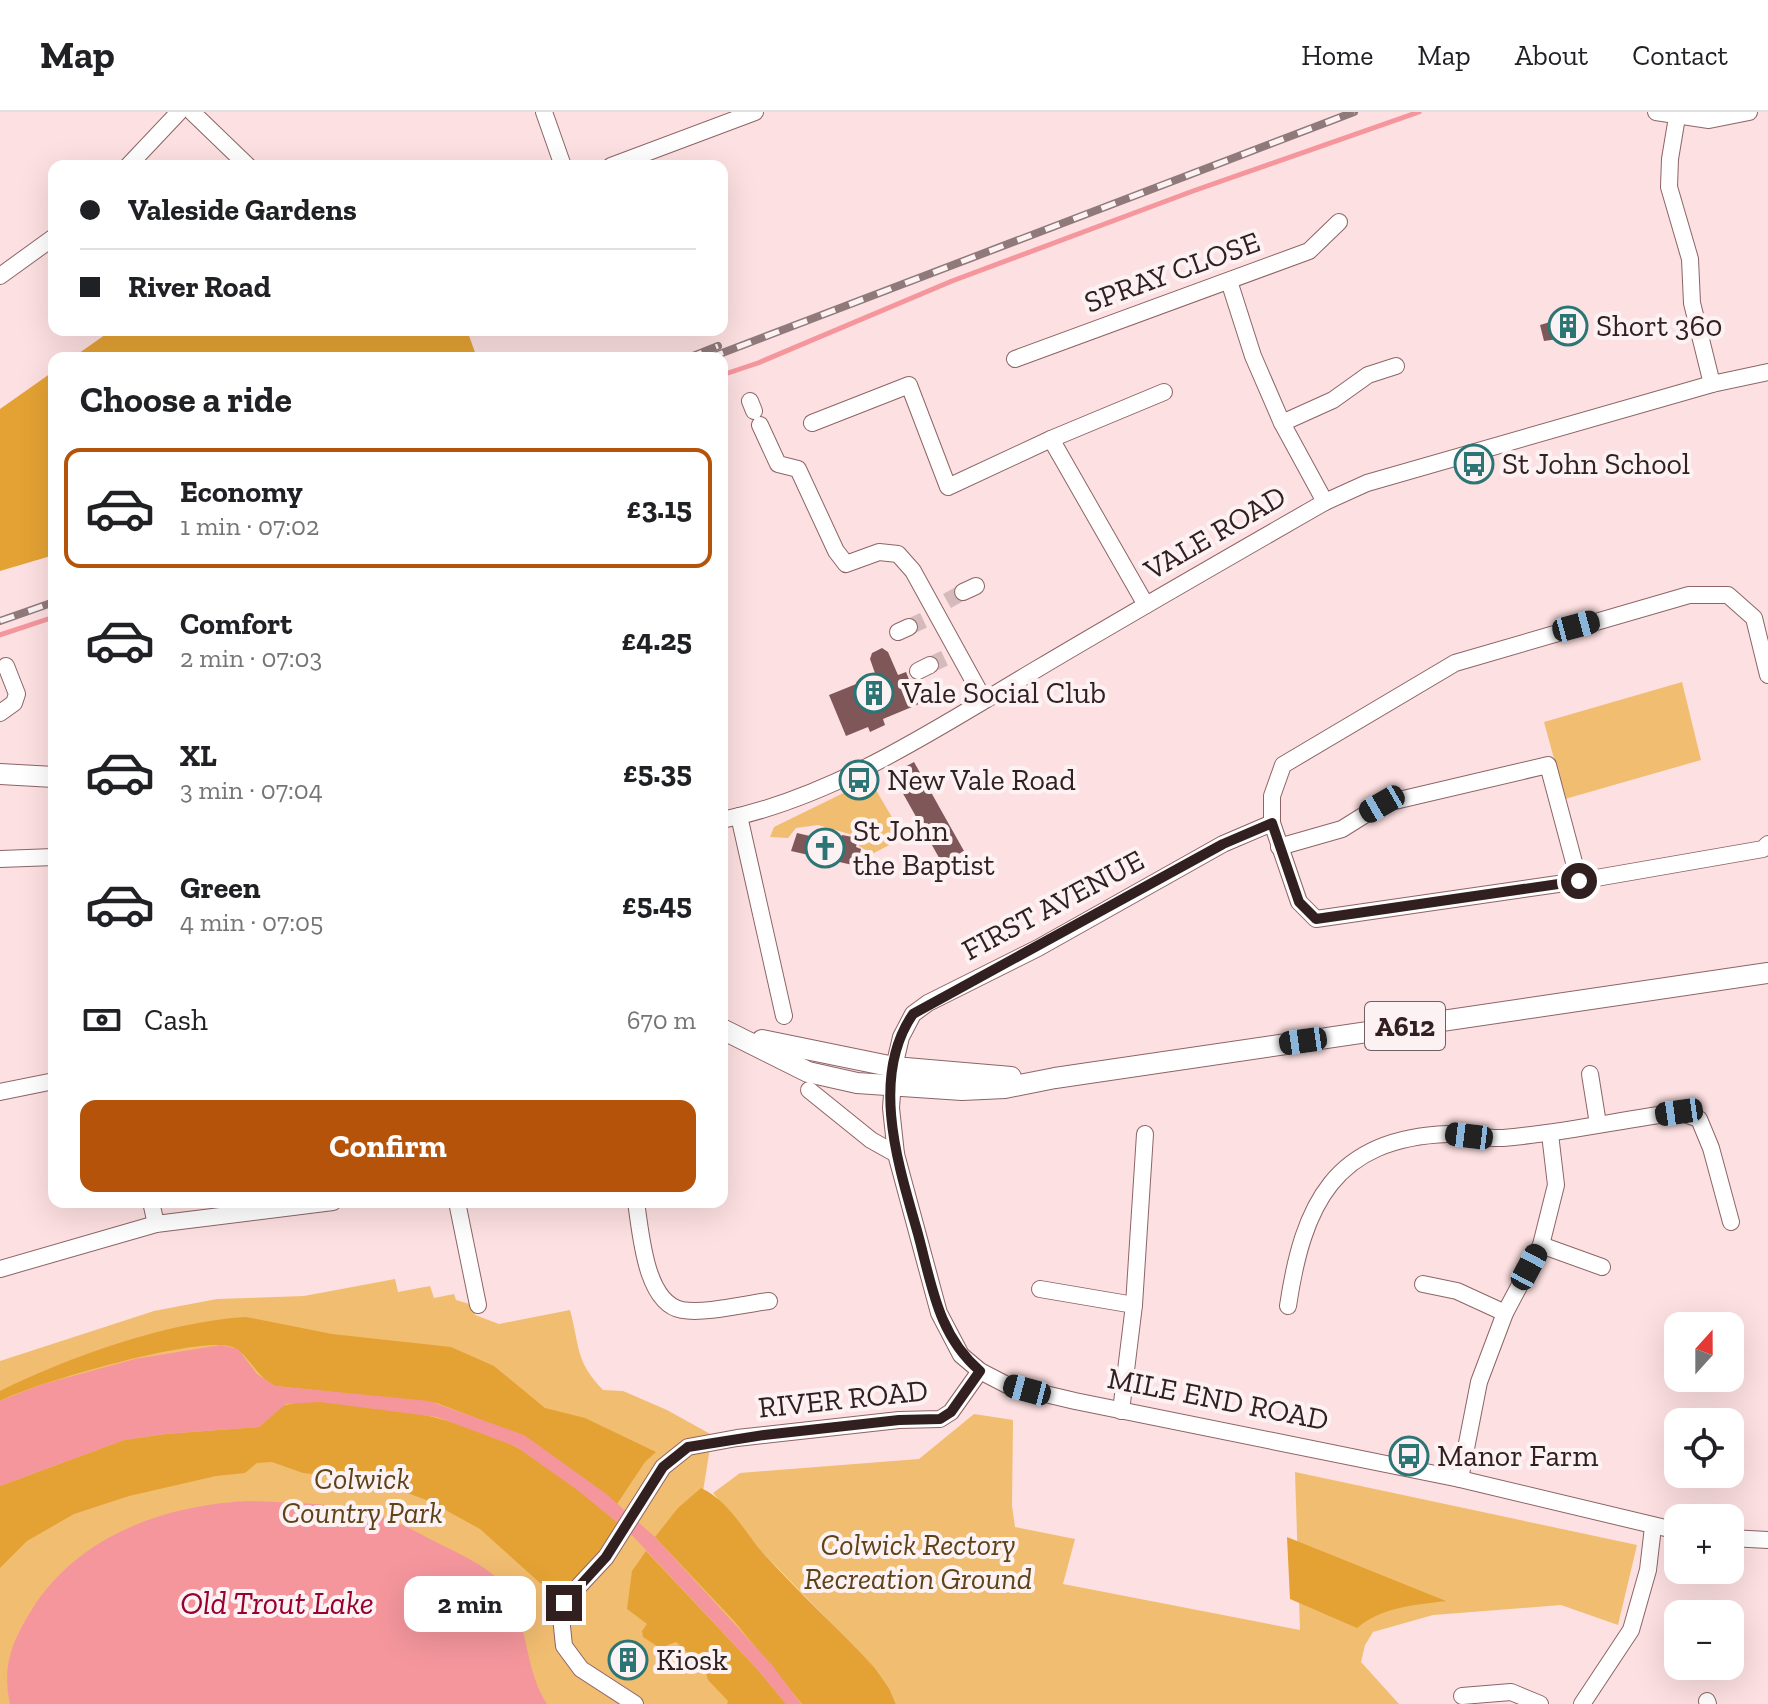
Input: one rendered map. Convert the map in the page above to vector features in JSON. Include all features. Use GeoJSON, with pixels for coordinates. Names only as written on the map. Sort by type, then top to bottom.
{"type":"FeatureCollection","features":[{"type":"Feature","properties":{"kind":"main road"},"geometry":{"type":"LineString","coordinates":[[0,774],[48,777]]}},
{"type":"Feature","properties":{"kind":"main road","name":"A612"},"geometry":{"type":"LineString","coordinates":[[728,1032],[808,1072],[893,1077],[962,1090],[1005,1088],[1768,973]]}},
{"type":"Feature","properties":{"kind":"street"},"geometry":{"type":"LineString","coordinates":[[134,160],[179,112]]}},
{"type":"Feature","properties":{"kind":"street"},"geometry":{"type":"LineString","coordinates":[[192,112],[242,160]]}},
{"type":"Feature","properties":{"kind":"street"},"geometry":{"type":"LineString","coordinates":[[544,112],[561,160]]}},
{"type":"Feature","properties":{"kind":"street"},"geometry":{"type":"LineString","coordinates":[[627,160],[755,112]]}},
{"type":"Feature","properties":{"kind":"street"},"geometry":{"type":"LineString","coordinates":[[1656,112],[1709,120],[1749,112]]}},
{"type":"Feature","properties":{"kind":"street"},"geometry":{"type":"LineString","coordinates":[[1677,117],[1669,187],[1690,259],[1692,303],[1712,384]]}},
{"type":"Feature","properties":{"kind":"street","name":"SPRAY CLOSE"},"geometry":{"type":"LineString","coordinates":[[1015,359],[1309,251],[1339,222]]}},
{"type":"Feature","properties":{"kind":"street"},"geometry":{"type":"LineString","coordinates":[[0,276],[48,241]]}},
{"type":"Feature","properties":{"kind":"street"},"geometry":{"type":"LineString","coordinates":[[1229,281],[1253,356],[1282,423],[1325,502]]}},
{"type":"Feature","properties":{"kind":"street"},"geometry":{"type":"LineString","coordinates":[[1282,423],[1333,400],[1368,375],[1396,366]]}},
{"type":"Feature","properties":{"kind":"street","name":"VALE ROAD"},"geometry":{"type":"LineString","coordinates":[[728,816],[778,804],[856,770],[984,700],[1325,502],[1396,473],[1712,384],[1768,372]]}},
{"type":"Feature","properties":{"kind":"street"},"geometry":{"type":"LineString","coordinates":[[812,423],[909,385],[948,487],[1051,439],[1164,392]]}},
{"type":"Feature","properties":{"kind":"street"},"geometry":{"type":"LineString","coordinates":[[755,413],[778,464],[798,469],[836,551],[846,564],[879,552],[898,554],[913,571],[938,661],[984,700]]}},
{"type":"Feature","properties":{"kind":"street"},"geometry":{"type":"LineString","coordinates":[[1051,439],[1146,605]]}},
{"type":"Feature","properties":{"kind":"street"},"geometry":{"type":"LineString","coordinates":[[1768,675],[1754,618],[1728,595],[1689,595],[1455,663],[1283,765],[1272,796],[1272,823],[1279,847],[1299,902],[1316,919],[1579,881],[1763,849],[1768,844]]}},
{"type":"Feature","properties":{"kind":"street"},"geometry":{"type":"LineString","coordinates":[[0,713],[14,703],[17,694],[6,666]]}},
{"type":"Feature","properties":{"kind":"street"},"geometry":{"type":"LineString","coordinates":[[1279,847],[1342,829],[1382,804],[1548,765],[1579,881]]}},
{"type":"Feature","properties":{"kind":"street"},"geometry":{"type":"LineString","coordinates":[[728,820],[784,1016]]}},
{"type":"Feature","properties":{"kind":"street","name":"FIRST AVENUE"},"geometry":{"type":"LineString","coordinates":[[893,1077],[905,1025],[913,1014],[928,1003],[1038,948],[1223,844],[1272,823]]}},
{"type":"Feature","properties":{"kind":"street"},"geometry":{"type":"LineString","coordinates":[[0,859],[48,857]]}},
{"type":"Feature","properties":{"kind":"street"},"geometry":{"type":"LineString","coordinates":[[1590,1074],[1598,1124]]}},
{"type":"Feature","properties":{"kind":"street","name":"MILE END ROAD"},"geometry":{"type":"LineString","coordinates":[[893,1077],[896,1154],[939,1313],[961,1355],[980,1371],[1007,1385],[1460,1479],[1664,1529]]}},
{"type":"Feature","properties":{"kind":"street"},"geometry":{"type":"LineString","coordinates":[[0,1092],[48,1082]]}},
{"type":"Feature","properties":{"kind":"street"},"geometry":{"type":"LineString","coordinates":[[809,1090],[871,1140],[896,1154]]}},
{"type":"Feature","properties":{"kind":"street"},"geometry":{"type":"LineString","coordinates":[[1288,1306],[1295,1255],[1320,1197],[1360,1155],[1398,1140],[1450,1134],[1489,1139],[1550,1134],[1679,1112],[1699,1119],[1711,1148],[1731,1222]]}},
{"type":"Feature","properties":{"kind":"street"},"geometry":{"type":"LineString","coordinates":[[1121,1411],[1134,1305],[1136,1153],[1145,1134]]}},
{"type":"Feature","properties":{"kind":"street"},"geometry":{"type":"LineString","coordinates":[[1460,1479],[1479,1382],[1505,1313],[1541,1245],[1556,1185],[1550,1134]]}},
{"type":"Feature","properties":{"kind":"street"},"geometry":{"type":"LineString","coordinates":[[152,1208],[156,1224]]}},
{"type":"Feature","properties":{"kind":"street"},"geometry":{"type":"LineString","coordinates":[[0,1269],[156,1224],[284,1208]]}},
{"type":"Feature","properties":{"kind":"street"},"geometry":{"type":"LineString","coordinates":[[458,1208],[477,1297],[458,1293]]}},
{"type":"Feature","properties":{"kind":"street"},"geometry":{"type":"LineString","coordinates":[[637,1208],[655,1289],[667,1303],[682,1310],[769,1301]]}},
{"type":"Feature","properties":{"kind":"street"},"geometry":{"type":"LineString","coordinates":[[1541,1245],[1602,1267]]}},
{"type":"Feature","properties":{"kind":"street"},"geometry":{"type":"LineString","coordinates":[[1423,1284],[1457,1291],[1505,1313]]}},
{"type":"Feature","properties":{"kind":"street"},"geometry":{"type":"LineString","coordinates":[[1040,1289],[1069,1285],[1134,1305]]}},
{"type":"Feature","properties":{"kind":"street","name":"RIVER ROAD"},"geometry":{"type":"LineString","coordinates":[[638,1703],[581,1669],[564,1646],[561,1617],[564,1603],[606,1557],[663,1467],[688,1447],[737,1438],[899,1420],[940,1419],[951,1412],[980,1371]]}},
{"type":"Feature","properties":{"kind":"street"},"geometry":{"type":"LineString","coordinates":[[1582,1704],[1631,1630],[1648,1570],[1653,1527]]}},
{"type":"Feature","properties":{"kind":"street"},"geometry":{"type":"LineString","coordinates":[[1744,1539],[1768,1540]]}},
{"type":"Feature","properties":{"kind":"street"},"geometry":{"type":"LineString","coordinates":[[1462,1696],[1511,1692],[1540,1704]]}},
{"type":"Feature","properties":{"kind":"green space"},"geometry":{"type":"Polygon","coordinates":[[[1682,682],[1701,760],[1565,799],[1544,722],[1682,682]]]}},
{"type":"Feature","properties":{"kind":"green space"},"geometry":{"type":"Polygon","coordinates":[[[870,780],[903,836],[901,839],[872,854],[859,846],[860,837],[818,825],[796,828],[788,838],[770,837],[774,827],[870,780]]]}},
{"type":"Feature","properties":{"kind":"green space","name":"Colwick Country Park"},"geometry":{"type":"Polygon","coordinates":[[[395,1279],[398,1292],[430,1286],[434,1298],[454,1294],[456,1300],[473,1305],[475,1315],[499,1324],[570,1310],[583,1362],[603,1390],[623,1391],[667,1410],[712,1435],[701,1504],[816,1704],[0,1704],[0,1361],[154,1311],[217,1299],[304,1296],[395,1279]]]}},
{"type":"Feature","properties":{"kind":"green space","name":"Colwick Rectory Recreation Ground"},"geometry":{"type":"Polygon","coordinates":[[[974,1414],[1013,1420],[1012,1506],[1015,1527],[1075,1539],[1063,1584],[1300,1630],[1295,1472],[1637,1545],[1618,1625],[1561,1605],[1433,1615],[1373,1632],[1365,1645],[1361,1662],[1399,1704],[896,1704],[875,1668],[762,1552],[713,1493],[740,1473],[919,1459],[974,1414]]]}},
{"type":"Feature","properties":{"kind":"shaded area"},"geometry":{"type":"Polygon","coordinates":[[[103,336],[469,336],[475,352],[81,352],[103,336]]]}},
{"type":"Feature","properties":{"kind":"shaded area"},"geometry":{"type":"Polygon","coordinates":[[[48,375],[48,557],[0,571],[0,409],[48,375]]]}},
{"type":"Feature","properties":{"kind":"shaded area"},"geometry":{"type":"Polygon","coordinates":[[[246,1317],[332,1334],[451,1347],[494,1366],[545,1408],[585,1418],[656,1452],[645,1462],[617,1504],[526,1437],[437,1403],[275,1386],[241,1352],[229,1346],[182,1349],[114,1363],[0,1401],[0,1391],[56,1366],[120,1343],[185,1325],[246,1317]]]}},
{"type":"Feature","properties":{"kind":"shaded area"},"geometry":{"type":"Polygon","coordinates":[[[304,1401],[359,1404],[415,1413],[496,1438],[546,1465],[619,1524],[593,1562],[565,1590],[540,1583],[480,1529],[429,1501],[378,1482],[303,1473],[272,1462],[257,1463],[245,1473],[216,1476],[129,1496],[74,1514],[27,1541],[0,1568],[0,1486],[124,1440],[259,1427],[282,1406],[304,1401]]]}},
{"type":"Feature","properties":{"kind":"shaded area"},"geometry":{"type":"Polygon","coordinates":[[[701,1488],[728,1508],[763,1553],[875,1668],[896,1704],[802,1704],[735,1622],[655,1537],[678,1508],[701,1488]]]}},
{"type":"Feature","properties":{"kind":"shaded area"},"geometry":{"type":"Polygon","coordinates":[[[1287,1537],[1446,1601],[1388,1611],[1357,1628],[1290,1599],[1287,1537]]]}},
{"type":"Feature","properties":{"kind":"shaded area"},"geometry":{"type":"Polygon","coordinates":[[[646,1551],[786,1704],[727,1704],[728,1701],[708,1680],[705,1669],[676,1642],[660,1648],[643,1637],[642,1631],[647,1624],[627,1609],[632,1571],[646,1551]]]}},
{"type":"Feature","properties":{"kind":"water"},"geometry":{"type":"Polygon","coordinates":[[[221,1345],[238,1349],[257,1374],[275,1386],[429,1401],[524,1435],[605,1493],[655,1537],[772,1665],[801,1704],[786,1704],[629,1532],[576,1489],[515,1446],[437,1417],[320,1402],[286,1404],[259,1427],[124,1440],[0,1486],[0,1401],[40,1385],[135,1359],[221,1345]]]}},
{"type":"Feature","properties":{"kind":"water","name":"Old Trout Lake"},"geometry":{"type":"Polygon","coordinates":[[[248,1501],[322,1505],[376,1515],[407,1527],[483,1567],[510,1595],[521,1622],[535,1678],[547,1704],[10,1704],[8,1667],[18,1634],[50,1585],[72,1563],[125,1529],[155,1518],[185,1509],[248,1501]]]}},
{"type":"Feature","properties":{"kind":"building"},"geometry":{"type":"Polygon","coordinates":[[[1567,317],[1572,337],[1544,341],[1540,325],[1567,317]]]}},
{"type":"Feature","properties":{"kind":"building","name":"Vale Social Club"},"geometry":{"type":"Polygon","coordinates":[[[882,648],[888,652],[898,675],[906,672],[919,704],[883,719],[885,725],[870,732],[868,727],[846,736],[829,695],[876,676],[870,659],[872,653],[882,648]]]}},
{"type":"Feature","properties":{"kind":"building"},"geometry":{"type":"Polygon","coordinates":[[[914,762],[964,851],[942,863],[892,774],[914,762]]]}},
{"type":"Feature","properties":{"kind":"building","name":"St John the Baptist"},"geometry":{"type":"Polygon","coordinates":[[[797,833],[840,843],[842,835],[858,838],[856,847],[861,849],[857,866],[791,851],[797,833]]]}},
{"type":"Feature","properties":{"kind":"waterway"},"geometry":{"type":"LineString","coordinates":[[728,373],[952,281],[1193,191],[1419,112]]}},
{"type":"Feature","properties":{"kind":"waterway"},"geometry":{"type":"LineString","coordinates":[[0,635],[48,619]]}},
{"type":"Feature","properties":{"kind":"tunnel"},"geometry":{"type":"LineString","coordinates":[[947,601],[963,592]]}},
{"type":"Feature","properties":{"kind":"tunnel"},"geometry":{"type":"LineString","coordinates":[[909,627],[924,620]]}},
{"type":"Feature","properties":{"kind":"tunnel"},"geometry":{"type":"LineString","coordinates":[[930,665],[945,658]]}},
{"type":"Feature","properties":{"kind":"railway"},"geometry":{"type":"LineString","coordinates":[[725,352],[1354,112]]}},
{"type":"Feature","properties":{"kind":"railway"},"geometry":{"type":"LineString","coordinates":[[703,352],[718,346]]}},
{"type":"Feature","properties":{"kind":"railway"},"geometry":{"type":"LineString","coordinates":[[0,621],[48,604]]}},
{"type":"Feature","properties":{"kind":"place","name":"Short 360"},"geometry":{"type":"Point","coordinates":[1568,326]}},
{"type":"Feature","properties":{"kind":"place","name":"St John School"},"geometry":{"type":"Point","coordinates":[1474,464]}},
{"type":"Feature","properties":{"kind":"place","name":"Vale Social Club"},"geometry":{"type":"Point","coordinates":[874,693]}},
{"type":"Feature","properties":{"kind":"place","name":"New Vale Road"},"geometry":{"type":"Point","coordinates":[859,780]}},
{"type":"Feature","properties":{"kind":"place","name":"St John the Baptist"},"geometry":{"type":"Point","coordinates":[825,848]}},
{"type":"Feature","properties":{"kind":"place","name":"Manor Farm"},"geometry":{"type":"Point","coordinates":[1409,1456]}},
{"type":"Feature","properties":{"kind":"place","name":"Kiosk"},"geometry":{"type":"Point","coordinates":[628,1660]}},
{"type":"Feature","properties":{"kind":"route"},"geometry":{"type":"LineString","coordinates":[[564,1603],[606,1557],[663,1467],[688,1447],[737,1438],[899,1420],[940,1419],[958,1405],[980,1371],[961,1355],[939,1313],[894,1140],[891,1108],[897,1049],[905,1025],[913,1014],[928,1003],[1038,948],[1223,844],[1272,823],[1299,902],[1316,919],[1579,881]]}}]}
